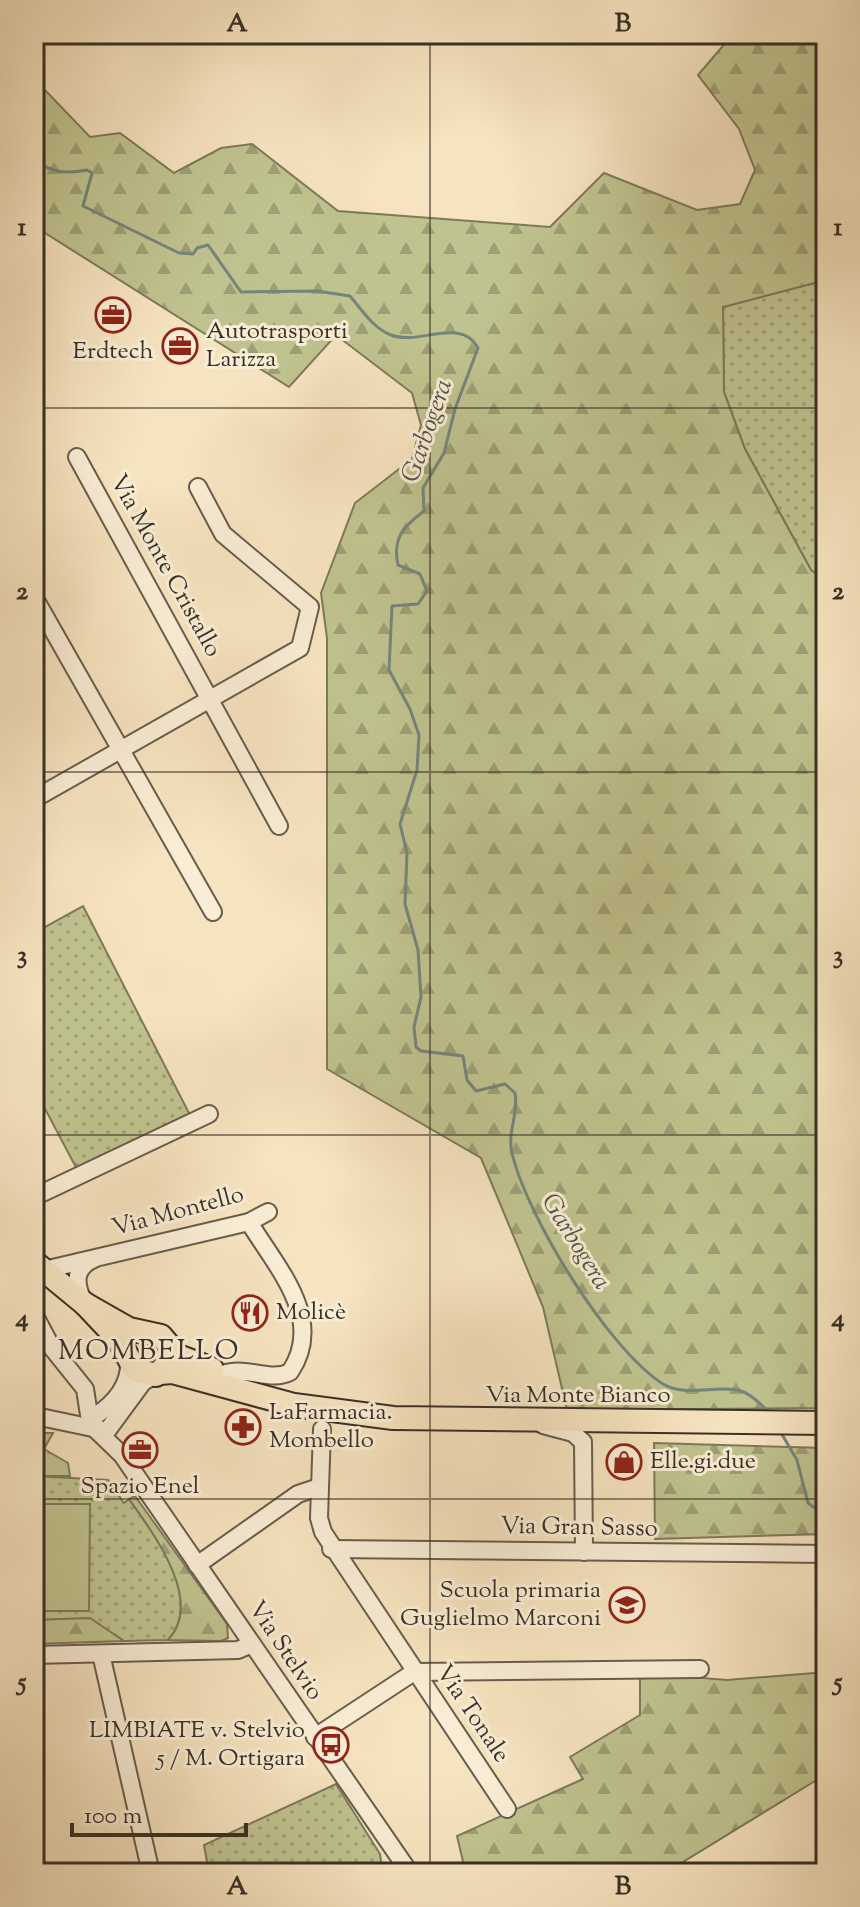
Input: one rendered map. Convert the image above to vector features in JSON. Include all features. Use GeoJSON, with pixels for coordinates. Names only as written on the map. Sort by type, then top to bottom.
{"type":"FeatureCollection","features":[{"type":"Feature","properties":{"kind":"main road"},"geometry":{"type":"LineString","coordinates":[[39,1266],[85,1304],[121,1342],[139,1372],[158,1374],[170,1359],[169,1346],[161,1336],[131,1330],[85,1304]]}},
{"type":"Feature","properties":{"kind":"main road"},"geometry":{"type":"LineString","coordinates":[[129,1359],[132,1342],[147,1333]]}},
{"type":"Feature","properties":{"kind":"main road","name":"Via Monte Bianco"},"geometry":{"type":"LineString","coordinates":[[169,1346],[190,1362],[306,1397],[326,1419]]}},
{"type":"Feature","properties":{"kind":"main road","name":"Via Monte Bianco"},"geometry":{"type":"LineString","coordinates":[[158,1374],[172,1372],[294,1405],[326,1419],[826,1423]]}},
{"type":"Feature","properties":{"kind":"street","name":"Via Monte Cristallo"},"geometry":{"type":"LineString","coordinates":[[77,457],[212,698],[279,826]]}},
{"type":"Feature","properties":{"kind":"street"},"geometry":{"type":"LineString","coordinates":[[34,799],[300,648],[310,607],[223,534],[198,487]]}},
{"type":"Feature","properties":{"kind":"street"},"geometry":{"type":"LineString","coordinates":[[34,597],[213,912]]}},
{"type":"Feature","properties":{"kind":"street"},"geometry":{"type":"LineString","coordinates":[[34,1197],[209,1114]]}},
{"type":"Feature","properties":{"kind":"street","name":"Via Montello"},"geometry":{"type":"LineString","coordinates":[[39,1266],[100,1257],[249,1222],[268,1212]]}},
{"type":"Feature","properties":{"kind":"street"},"geometry":{"type":"LineString","coordinates":[[226,1373],[242,1369],[276,1377],[292,1370],[302,1341],[302,1313],[249,1222]]}},
{"type":"Feature","properties":{"kind":"street","name":"Via Montello"},"geometry":{"type":"LineString","coordinates":[[85,1304],[76,1286],[77,1276],[87,1263],[100,1257]]}},
{"type":"Feature","properties":{"kind":"street"},"geometry":{"type":"LineString","coordinates":[[34,1314],[52,1348],[85,1389],[94,1414],[92,1420],[98,1431]]}},
{"type":"Feature","properties":{"kind":"street"},"geometry":{"type":"LineString","coordinates":[[39,1418],[94,1414],[112,1405],[123,1389],[129,1359]]}},
{"type":"Feature","properties":{"kind":"street"},"geometry":{"type":"LineString","coordinates":[[39,1418],[98,1431],[109,1430],[145,1379],[158,1374]]}},
{"type":"Feature","properties":{"kind":"street"},"geometry":{"type":"LineString","coordinates":[[121,1413],[116,1431],[122,1455]]}},
{"type":"Feature","properties":{"kind":"street","name":"Via Tonale"},"geometry":{"type":"LineString","coordinates":[[326,1419],[319,1518],[331,1549],[507,1809]]}},
{"type":"Feature","properties":{"kind":"street"},"geometry":{"type":"LineString","coordinates":[[533,1422],[573,1433],[583,1442],[584,1552]]}},
{"type":"Feature","properties":{"kind":"street","name":"Via Stelvio"},"geometry":{"type":"LineString","coordinates":[[98,1431],[122,1455],[403,1871]]}},
{"type":"Feature","properties":{"kind":"street"},"geometry":{"type":"LineString","coordinates":[[197,1565],[298,1494],[319,1487]]}},
{"type":"Feature","properties":{"kind":"street","name":"Via Gran Sasso"},"geometry":{"type":"LineString","coordinates":[[331,1549],[826,1554]]}},
{"type":"Feature","properties":{"kind":"street"},"geometry":{"type":"LineString","coordinates":[[34,1655],[238,1650],[252,1644]]}},
{"type":"Feature","properties":{"kind":"street"},"geometry":{"type":"LineString","coordinates":[[101,1654],[151,1873]]}},
{"type":"Feature","properties":{"kind":"street"},"geometry":{"type":"LineString","coordinates":[[315,1737],[414,1672],[700,1669]]}},
{"type":"Feature","properties":{"kind":"street"},"geometry":{"type":"LineString","coordinates":[[34,1856],[38,1873]]}},
{"type":"Feature","properties":{"kind":"green space"},"geometry":{"type":"Polygon","coordinates":[[[733,34],[826,34],[826,280],[723,307],[724,392],[745,449],[811,570],[826,581],[826,1408],[567,1410],[543,1307],[481,1158],[327,1069],[327,638],[321,593],[355,503],[412,459],[421,425],[412,393],[336,335],[289,387],[34,226],[34,92],[45,90],[90,137],[120,133],[174,173],[221,148],[252,144],[338,211],[550,227],[604,173],[697,210],[740,204],[755,170],[739,129],[698,75],[733,34]]]}},
{"type":"Feature","properties":{"kind":"green space"},"geometry":{"type":"Polygon","coordinates":[[[826,280],[826,581],[811,570],[745,449],[724,392],[723,307],[826,280]]]}},
{"type":"Feature","properties":{"kind":"green space"},"geometry":{"type":"Polygon","coordinates":[[[83,906],[190,1115],[80,1175],[34,1088],[34,933],[83,906]]]}},
{"type":"Feature","properties":{"kind":"green space"},"geometry":{"type":"Polygon","coordinates":[[[34,1433],[53,1433],[44,1449],[68,1463],[70,1476],[34,1476],[34,1433]]]}},
{"type":"Feature","properties":{"kind":"green space"},"geometry":{"type":"Polygon","coordinates":[[[654,1443],[826,1448],[826,1534],[655,1539],[654,1443]]]}},
{"type":"Feature","properties":{"kind":"green space"},"geometry":{"type":"Polygon","coordinates":[[[34,1476],[108,1480],[124,1503],[129,1499],[162,1548],[178,1587],[181,1606],[178,1624],[168,1640],[124,1641],[90,1619],[34,1620],[34,1476]]]}},
{"type":"Feature","properties":{"kind":"green space"},"geometry":{"type":"Polygon","coordinates":[[[135,1496],[227,1624],[228,1638],[221,1641],[168,1640],[178,1624],[181,1606],[178,1587],[162,1548],[129,1499],[135,1496]]]}},
{"type":"Feature","properties":{"kind":"green space"},"geometry":{"type":"Polygon","coordinates":[[[34,1504],[90,1504],[89,1611],[34,1611],[34,1504]]]}},
{"type":"Feature","properties":{"kind":"green space"},"geometry":{"type":"Polygon","coordinates":[[[90,1618],[124,1641],[34,1644],[34,1620],[90,1618]]]}},
{"type":"Feature","properties":{"kind":"green space"},"geometry":{"type":"Polygon","coordinates":[[[826,1672],[825,1795],[815,1781],[665,1873],[465,1870],[457,1836],[583,1779],[570,1757],[640,1715],[640,1673],[727,1680],[826,1672]]]}},
{"type":"Feature","properties":{"kind":"green space"},"geometry":{"type":"Polygon","coordinates":[[[336,1784],[380,1854],[382,1868],[377,1873],[209,1873],[204,1845],[336,1784]]]}},
{"type":"Feature","properties":{"kind":"waterway","name":"Garbogera"},"geometry":{"type":"LineString","coordinates":[[34,160],[59,171],[87,170],[92,173],[83,206],[179,253],[193,254],[197,248],[208,245],[241,292],[317,291],[350,296],[373,323],[391,335],[461,334],[471,339],[478,348],[455,409],[444,453],[423,488],[424,511],[405,528],[397,547],[398,565],[420,574],[427,591],[418,604],[392,606],[389,670],[410,709],[419,735],[417,770],[400,824],[407,853],[405,904],[418,950],[421,997],[414,1027],[416,1047],[421,1051],[463,1056],[467,1080],[476,1091],[505,1084],[515,1093],[512,1153],[534,1211],[572,1279],[618,1342],[641,1367],[672,1388],[741,1391],[753,1397],[770,1413]]}},
{"type":"Feature","properties":{"kind":"waterway","name":"Garbogera"},"geometry":{"type":"LineString","coordinates":[[780,1431],[797,1460],[808,1503],[826,1516]]}},
{"type":"Feature","properties":{"kind":"place","name":"Erdtech"},"geometry":{"type":"Point","coordinates":[113,315]}},
{"type":"Feature","properties":{"kind":"place","name":"Autotrasporti Larizza"},"geometry":{"type":"Point","coordinates":[180,346]}},
{"type":"Feature","properties":{"kind":"place","name":"Molicè"},"geometry":{"type":"Point","coordinates":[250,1313]}},
{"type":"Feature","properties":{"kind":"place","name":"LaFarmacia. Mombello"},"geometry":{"type":"Point","coordinates":[243,1427]}},
{"type":"Feature","properties":{"kind":"place","name":"Spazio Enel"},"geometry":{"type":"Point","coordinates":[140,1450]}},
{"type":"Feature","properties":{"kind":"place","name":"Elle.gi.due"},"geometry":{"type":"Point","coordinates":[624,1462]}},
{"type":"Feature","properties":{"kind":"place","name":"Scuola primaria Guglielmo Marconi"},"geometry":{"type":"Point","coordinates":[627,1605]}},
{"type":"Feature","properties":{"kind":"place","name":"LIMBIATE v. Stelvio 5 / M. Ortigara"},"geometry":{"type":"Point","coordinates":[331,1745]}},
{"type":"Feature","properties":{"kind":"district","name":"MOMBELLO"},"geometry":{"type":"Point","coordinates":[149,1352]}}]}
